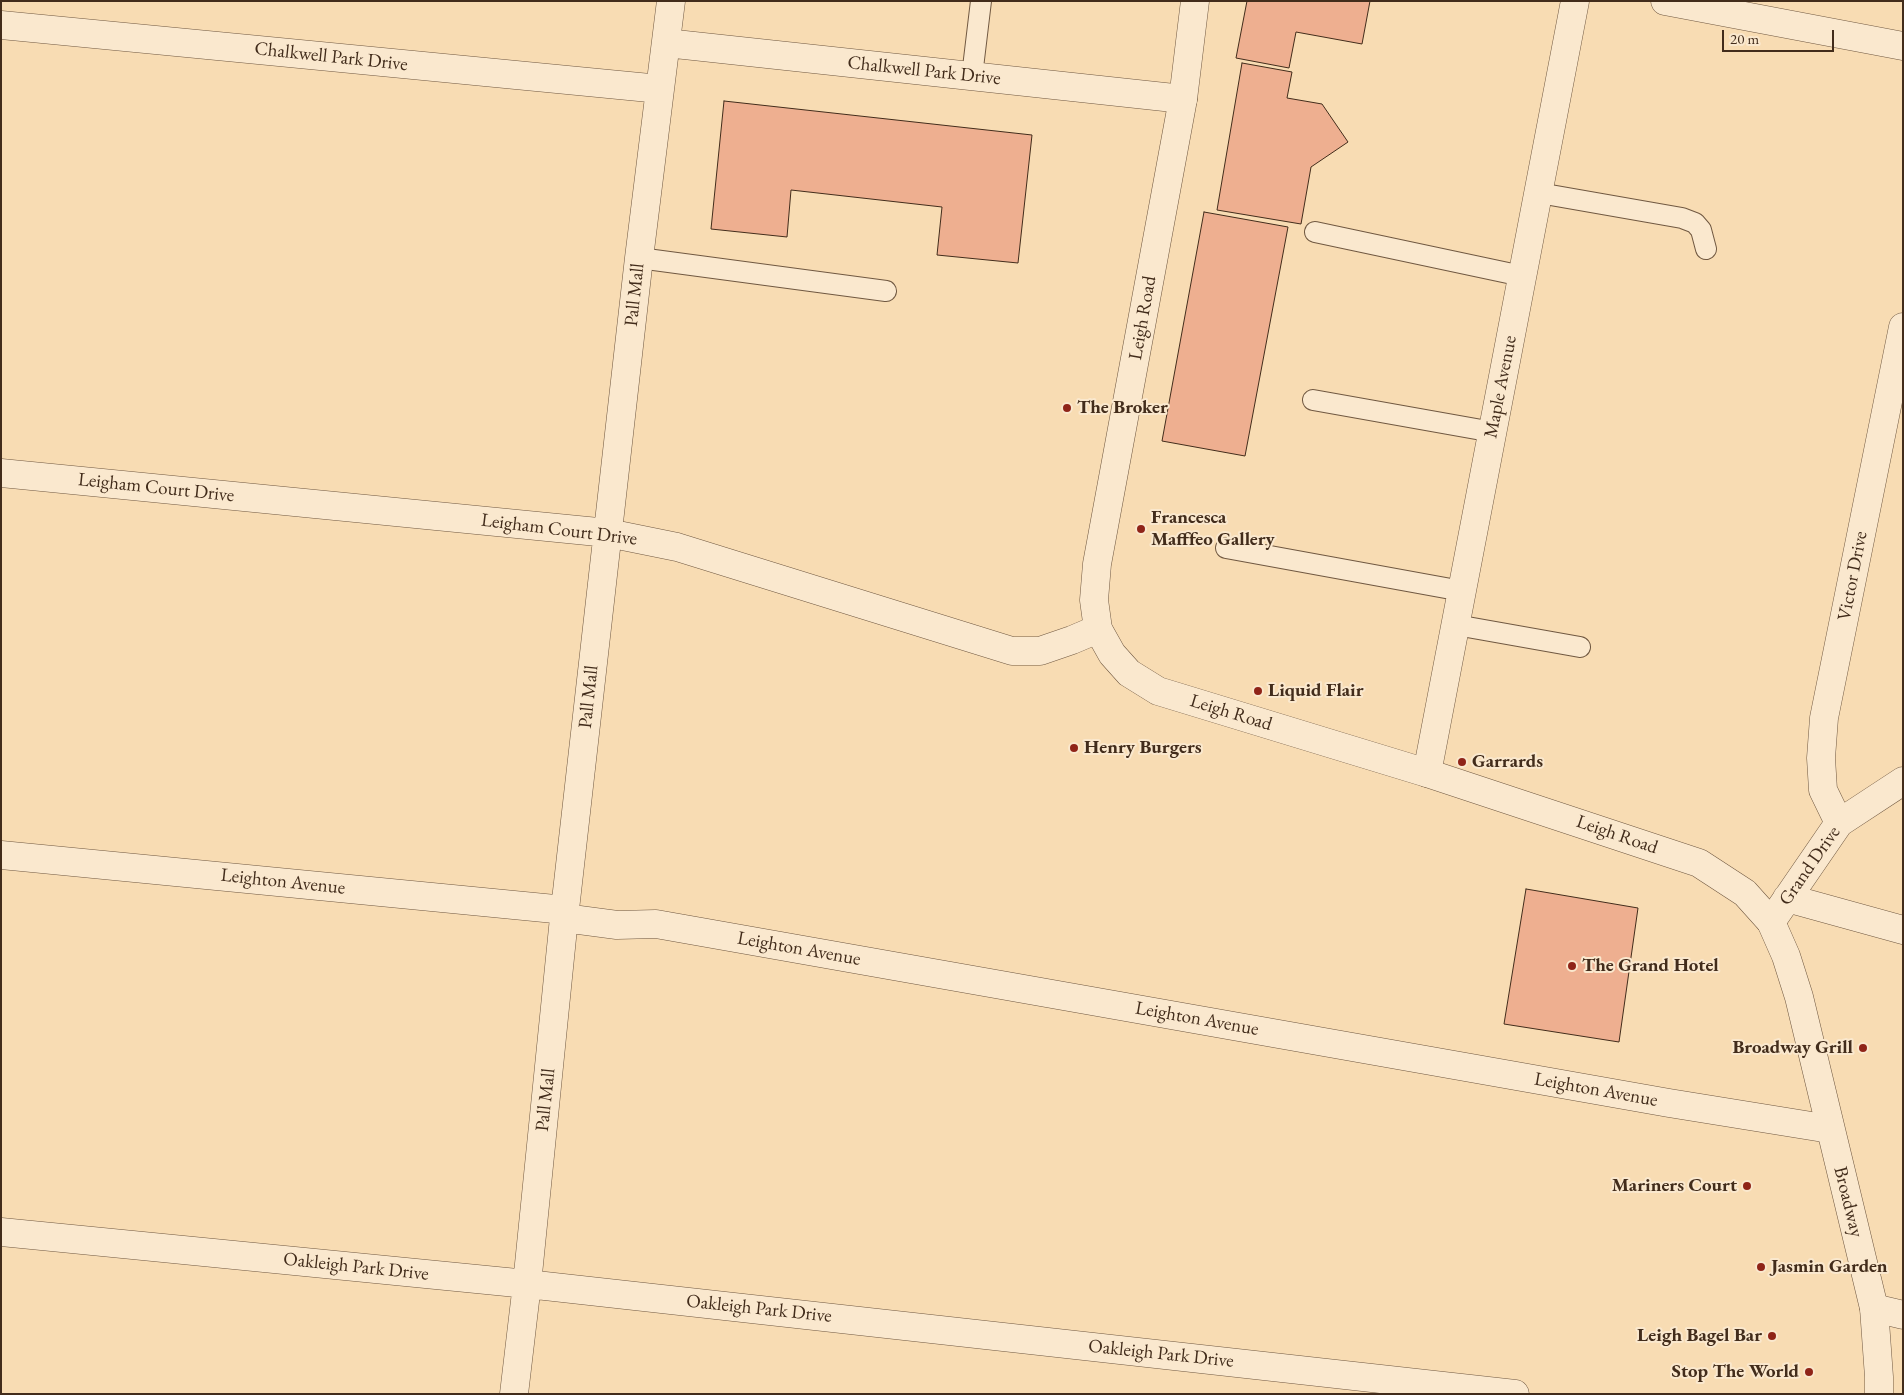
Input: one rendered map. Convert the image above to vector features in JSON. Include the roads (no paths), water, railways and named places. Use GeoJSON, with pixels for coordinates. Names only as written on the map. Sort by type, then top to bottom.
{"type":"FeatureCollection","features":[{"type":"Feature","properties":{"kind":"street","name":"Pall Mall"},"geometry":{"type":"LineString","coordinates":[[514,1394],[565,914],[639,258],[671,1]]}},
{"type":"Feature","properties":{"kind":"street","name":"Leigh Road"},"geometry":{"type":"LineString","coordinates":[[1196,1],[1183,99],[1097,564],[1094,600],[1098,629],[1112,654],[1129,673],[1158,691],[1428,773],[1699,863],[1745,893],[1771,922],[1786,956],[1799,997],[1830,1129]]}},
{"type":"Feature","properties":{"kind":"street","name":"Maple Avenue"},"geometry":{"type":"LineString","coordinates":[[1428,773],[1575,1]]}},
{"type":"Feature","properties":{"kind":"street"},"geometry":{"type":"LineString","coordinates":[[1664,1],[1903,46]]}},
{"type":"Feature","properties":{"kind":"street","name":"Chalkwell Park Drive"},"geometry":{"type":"LineString","coordinates":[[1,25],[660,89]]}},
{"type":"Feature","properties":{"kind":"street","name":"Chalkwell Park Drive"},"geometry":{"type":"LineString","coordinates":[[666,43],[1183,99]]}},
{"type":"Feature","properties":{"kind":"street","name":"Victor Drive"},"geometry":{"type":"LineString","coordinates":[[1839,823],[1823,790],[1821,758],[1824,718],[1903,327]]}},
{"type":"Feature","properties":{"kind":"street","name":"Leigham Court Drive"},"geometry":{"type":"LineString","coordinates":[[1,473],[608,533],[677,548],[1012,651],[1040,651],[1098,629]]}},
{"type":"Feature","properties":{"kind":"street","name":"Grand Drive"},"geometry":{"type":"LineString","coordinates":[[1771,922],[1839,823],[1903,781]]}},
{"type":"Feature","properties":{"kind":"street","name":"Leighton Avenue"},"geometry":{"type":"LineString","coordinates":[[1,855],[565,914],[617,926],[656,924],[1640,1098],[1830,1129]]}},
{"type":"Feature","properties":{"kind":"street"},"geometry":{"type":"LineString","coordinates":[[1787,898],[1903,930]]}},
{"type":"Feature","properties":{"kind":"street","name":"Broadway"},"geometry":{"type":"LineString","coordinates":[[1830,1129],[1874,1308],[1879,1394]]}},
{"type":"Feature","properties":{"kind":"street","name":"Oakleigh Park Drive"},"geometry":{"type":"LineString","coordinates":[[1,1232],[527,1284],[1515,1394]]}},
{"type":"Feature","properties":{"kind":"street"},"geometry":{"type":"LineString","coordinates":[[1874,1308],[1903,1315]]}},
{"type":"Feature","properties":{"kind":"lane"},"geometry":{"type":"LineString","coordinates":[[972,76],[981,1]]}},
{"type":"Feature","properties":{"kind":"lane"},"geometry":{"type":"LineString","coordinates":[[1538,194],[1682,218],[1696,223],[1701,230],[1706,250]]}},
{"type":"Feature","properties":{"kind":"lane"},"geometry":{"type":"LineString","coordinates":[[1315,232],[1522,276]]}},
{"type":"Feature","properties":{"kind":"lane"},"geometry":{"type":"LineString","coordinates":[[639,258],[886,291]]}},
{"type":"Feature","properties":{"kind":"lane"},"geometry":{"type":"LineString","coordinates":[[1313,400],[1493,432]]}},
{"type":"Feature","properties":{"kind":"lane"},"geometry":{"type":"LineString","coordinates":[[1226,548],[1462,591]]}},
{"type":"Feature","properties":{"kind":"lane"},"geometry":{"type":"LineString","coordinates":[[1456,625],[1580,647]]}},
{"type":"Feature","properties":{"kind":"place","name":"The Broker"},"geometry":{"type":"Point","coordinates":[1067,408]}},
{"type":"Feature","properties":{"kind":"place","name":"Francesca Mafffeo Gallery"},"geometry":{"type":"Point","coordinates":[1141,529]}},
{"type":"Feature","properties":{"kind":"place","name":"Liquid Flair"},"geometry":{"type":"Point","coordinates":[1258,691]}},
{"type":"Feature","properties":{"kind":"place","name":"Henry Burgers"},"geometry":{"type":"Point","coordinates":[1074,748]}},
{"type":"Feature","properties":{"kind":"place","name":"Garrards"},"geometry":{"type":"Point","coordinates":[1462,762]}},
{"type":"Feature","properties":{"kind":"place","name":"The Grand Hotel"},"geometry":{"type":"Point","coordinates":[1572,966]}},
{"type":"Feature","properties":{"kind":"place","name":"Broadway Grill"},"geometry":{"type":"Point","coordinates":[1863,1048]}},
{"type":"Feature","properties":{"kind":"place","name":"Mariners Court"},"geometry":{"type":"Point","coordinates":[1747,1186]}},
{"type":"Feature","properties":{"kind":"place","name":"Jasmin Garden"},"geometry":{"type":"Point","coordinates":[1761,1267]}},
{"type":"Feature","properties":{"kind":"place","name":"Leigh Bagel Bar"},"geometry":{"type":"Point","coordinates":[1772,1336]}},
{"type":"Feature","properties":{"kind":"place","name":"Stop The World"},"geometry":{"type":"Point","coordinates":[1809,1372]}}]}
